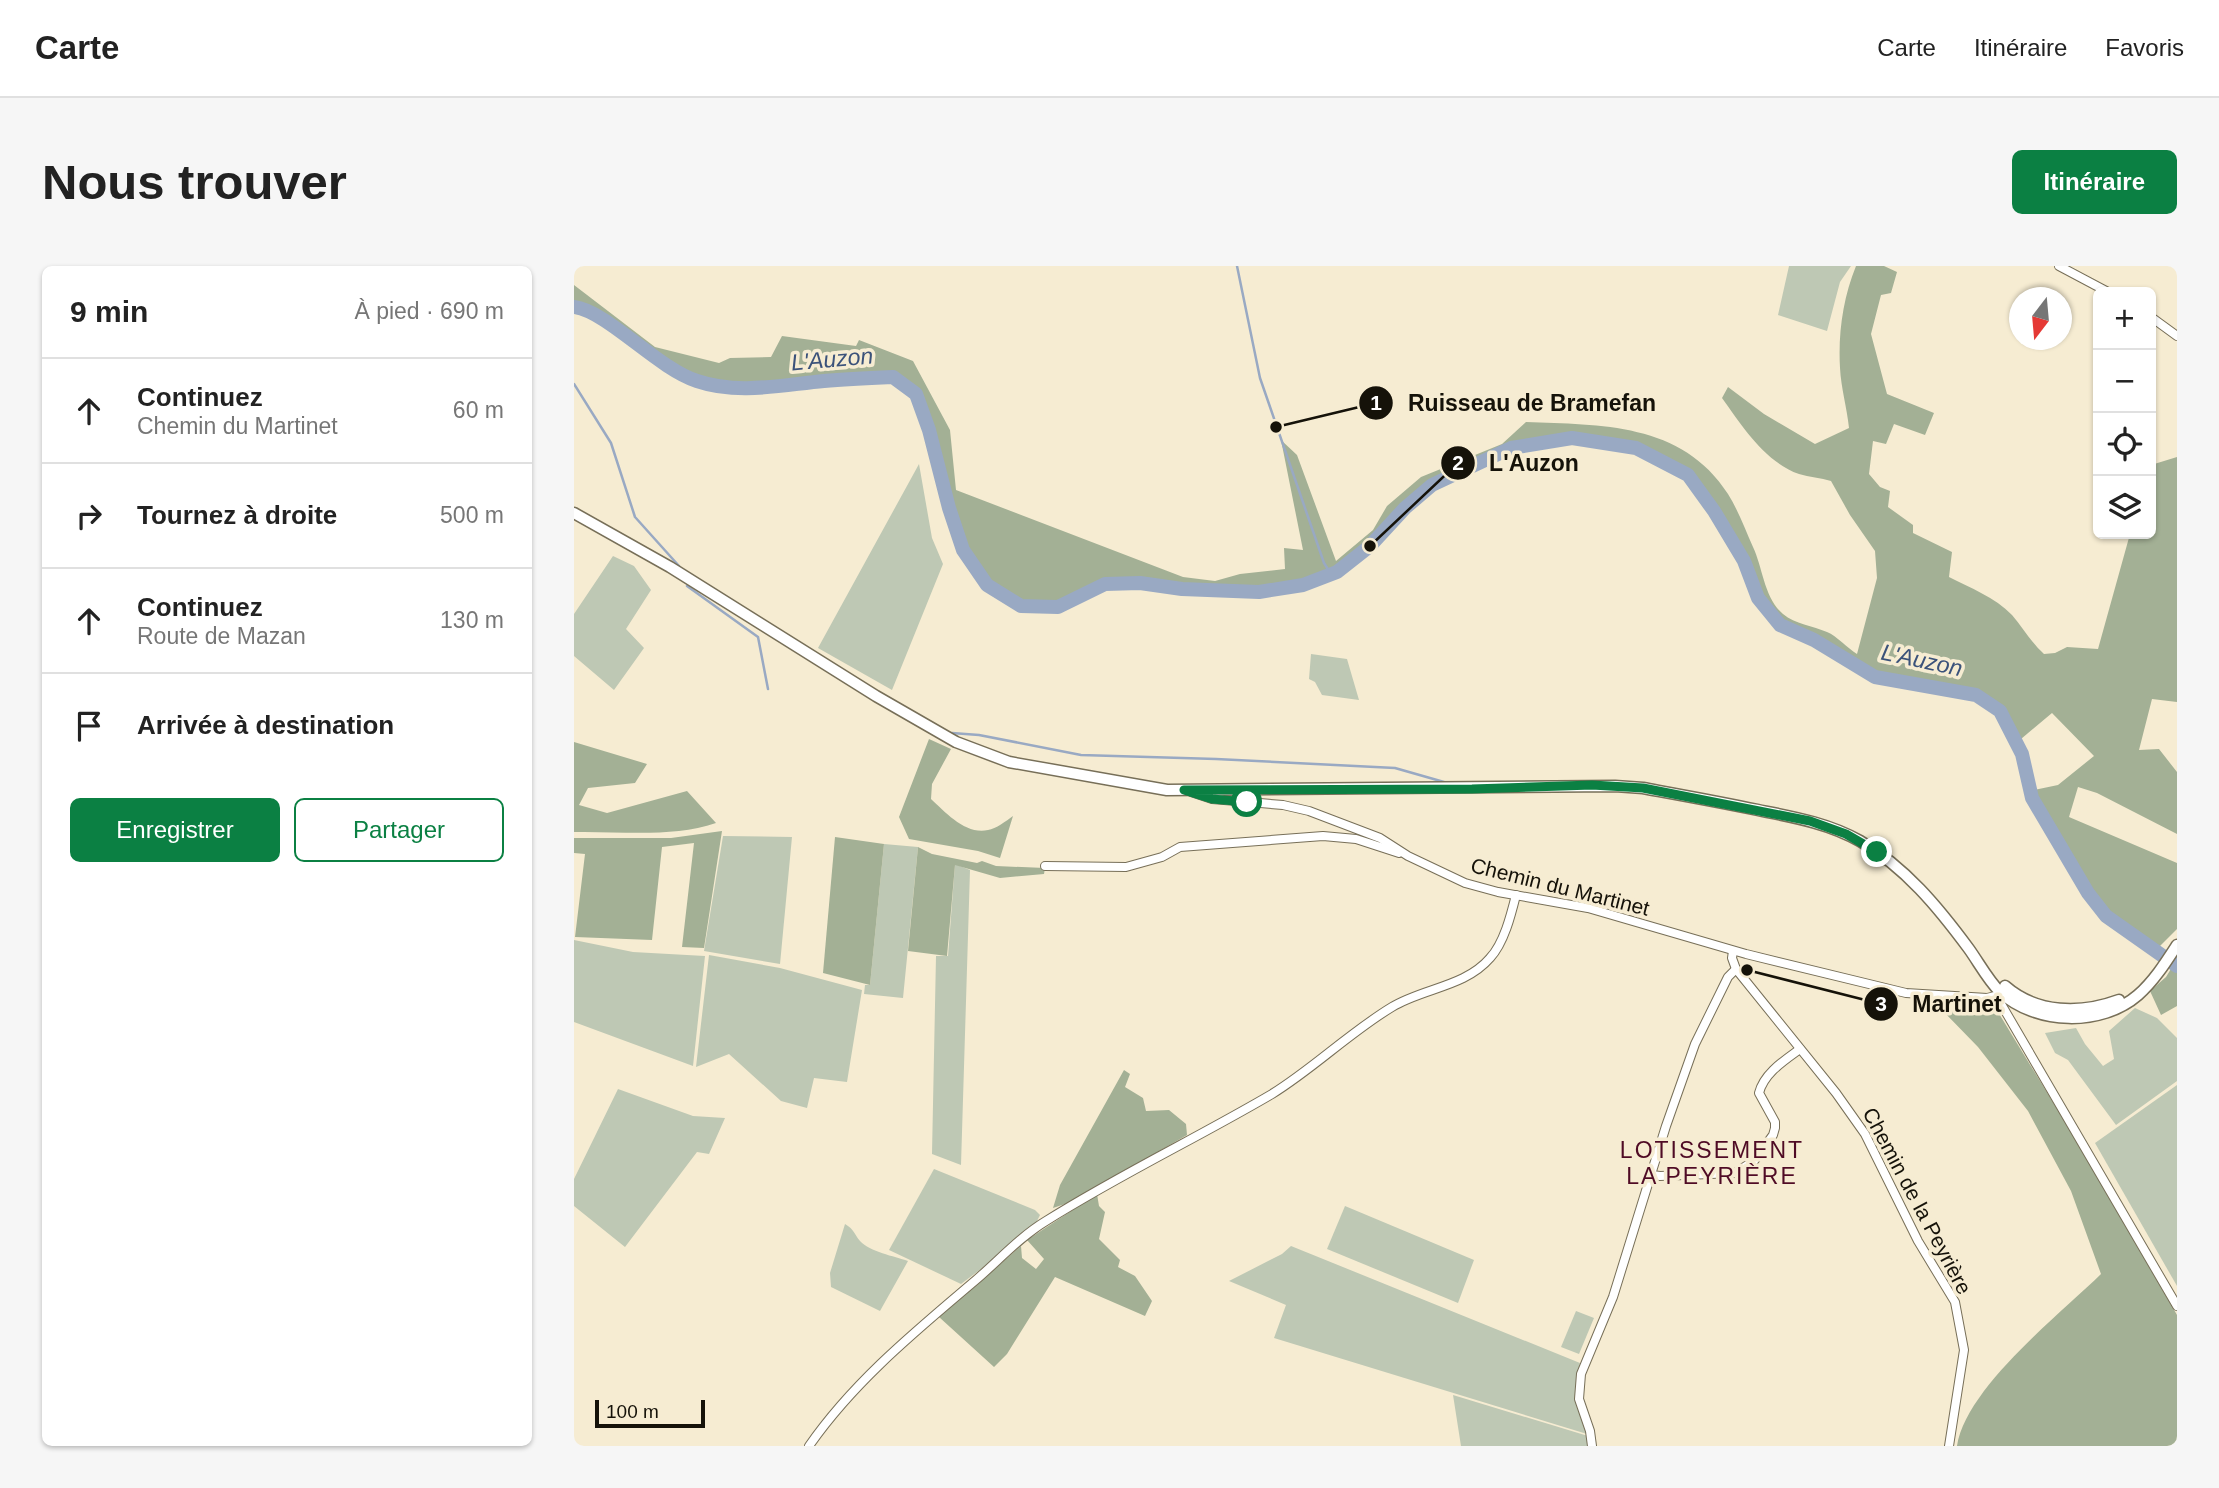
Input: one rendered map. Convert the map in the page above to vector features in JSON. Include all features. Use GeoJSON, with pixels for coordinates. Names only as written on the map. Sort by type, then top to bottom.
{"type":"FeatureCollection","features":[{"type":"Feature","properties":{"kind":"main road"},"geometry":{"type":"LineString","coordinates":[[574,513],[670,567],[876,696],[973,750],[1028,767],[1147,788],[1184,790],[1615,786],[1643,788],[1740,806],[1829,827],[1877,852],[1924,893],[2001,992],[2026,1008],[2066,1018],[2081,1018],[2120,1007],[2137,996],[2177,945]]}},
{"type":"Feature","properties":{"kind":"main road"},"geometry":{"type":"LineString","coordinates":[[2001,992],[2067,1010],[2118,1001],[2151,981]]}},
{"type":"Feature","properties":{"kind":"street"},"geometry":{"type":"LineString","coordinates":[[2059,266],[2099,287]]}},
{"type":"Feature","properties":{"kind":"street"},"geometry":{"type":"LineString","coordinates":[[2156,321],[2177,336]]}},
{"type":"Feature","properties":{"kind":"street","name":"Chemin du Martinet"},"geometry":{"type":"LineString","coordinates":[[1184,790],[1212,799],[1283,805],[1334,819],[1380,838],[1408,856],[1465,883],[1588,908],[1733,951]]}},
{"type":"Feature","properties":{"kind":"street"},"geometry":{"type":"LineString","coordinates":[[1045,866],[1126,867],[1180,848],[1323,836],[1356,839],[1408,856]]}},
{"type":"Feature","properties":{"kind":"street"},"geometry":{"type":"LineString","coordinates":[[809,1446],[830,1415],[853,1391],[932,1318],[1044,1222],[1273,1093],[1318,1063],[1391,1007],[1421,992],[1477,971],[1492,957],[1502,938],[1516,895]]}},
{"type":"Feature","properties":{"kind":"street"},"geometry":{"type":"LineString","coordinates":[[1733,951],[1906,993],[1987,998],[2001,992],[2177,1306]]}},
{"type":"Feature","properties":{"kind":"street","name":"Chemin de la Peyrière"},"geometry":{"type":"LineString","coordinates":[[1733,951],[1732,958],[1736,969],[1836,1093],[1865,1134],[1918,1241],[1955,1302],[1964,1350],[1948,1446]]}},
{"type":"Feature","properties":{"kind":"street"},"geometry":{"type":"LineString","coordinates":[[1592,1446],[1579,1399],[1578,1385],[1586,1359],[1613,1297],[1666,1126],[1695,1044],[1728,977],[1736,969]]}},
{"type":"Feature","properties":{"kind":"street"},"geometry":{"type":"LineString","coordinates":[[1652,1175],[1735,1173],[1754,1161],[1775,1128],[1759,1093],[1761,1086],[1768,1076],[1800,1049]]}},
{"type":"Feature","properties":{"kind":"green space"},"geometry":{"type":"Polygon","coordinates":[[[1789,266],[1851,266],[1840,282],[1827,331],[1778,315],[1789,266]]]}},
{"type":"Feature","properties":{"kind":"green space"},"geometry":{"type":"Polygon","coordinates":[[[1856,266],[1884,266],[1897,272],[1891,293],[1881,295],[1871,334],[1887,394],[1934,413],[1925,435],[1894,424],[1886,444],[1873,441],[1869,474],[1880,487],[1890,491],[1888,507],[1913,525],[1913,533],[1952,552],[1949,577],[1998,603],[2012,615],[2044,654],[2055,653],[2067,647],[2098,649],[2129,539],[2156,539],[2156,463],[2177,457],[2177,702],[2152,699],[2139,750],[2159,749],[2177,772],[2177,834],[2097,793],[2078,787],[2069,817],[2177,863],[2177,929],[2159,947],[2110,912],[2083,877],[2034,796],[2034,790],[2058,785],[2094,756],[2052,713],[2021,739],[2002,707],[1977,692],[1875,674],[1782,621],[1761,597],[1746,558],[1716,508],[1689,473],[1636,445],[1572,435],[1509,446],[1430,483],[1368,544],[1335,570],[1301,582],[1258,590],[1181,586],[1140,580],[1105,581],[1058,603],[1022,602],[989,582],[965,549],[950,507],[931,428],[917,393],[894,375],[826,378],[743,387],[697,380],[657,358],[601,317],[574,305],[574,285],[655,347],[719,363],[730,358],[771,357],[782,336],[856,346],[859,340],[913,361],[950,430],[956,490],[1183,577],[1215,581],[1240,574],[1285,569],[1284,548],[1303,550],[1281,440],[1297,455],[1336,561],[1373,530],[1387,506],[1421,477],[1502,444],[1526,422],[1582,424],[1638,432],[1663,440],[1687,453],[1709,470],[1735,506],[1772,600],[1783,614],[1799,623],[1831,634],[1857,654],[1877,578],[1875,551],[1831,481],[1799,474],[1775,461],[1755,442],[1722,398],[1728,387],[1764,414],[1815,444],[1849,428],[1841,376],[1840,342],[1842,316],[1856,266]]]}},
{"type":"Feature","properties":{"kind":"green space"},"geometry":{"type":"Polygon","coordinates":[[[919,464],[932,538],[943,564],[892,690],[818,648],[919,464]]]}},
{"type":"Feature","properties":{"kind":"green space"},"geometry":{"type":"Polygon","coordinates":[[[613,556],[634,566],[651,590],[626,629],[644,648],[614,690],[574,656],[574,614],[613,556]]]}},
{"type":"Feature","properties":{"kind":"green space"},"geometry":{"type":"Polygon","coordinates":[[[1311,654],[1347,659],[1359,700],[1322,695],[1315,682],[1309,679],[1311,654]]]}},
{"type":"Feature","properties":{"kind":"green space"},"geometry":{"type":"Polygon","coordinates":[[[929,739],[951,749],[932,784],[931,799],[943,810],[964,826],[980,831],[994,828],[1013,816],[1000,858],[978,851],[909,839],[899,817],[929,739]]]}},
{"type":"Feature","properties":{"kind":"green space"},"geometry":{"type":"Polygon","coordinates":[[[574,742],[647,764],[635,783],[588,788],[579,805],[607,813],[687,791],[716,823],[682,831],[574,832],[574,742]]]}},
{"type":"Feature","properties":{"kind":"green space"},"geometry":{"type":"Polygon","coordinates":[[[722,831],[704,948],[682,947],[694,843],[662,847],[652,940],[575,937],[585,854],[574,853],[574,838],[671,838],[722,831]]]}},
{"type":"Feature","properties":{"kind":"green space"},"geometry":{"type":"Polygon","coordinates":[[[723,836],[792,837],[780,964],[704,951],[723,836]]]}},
{"type":"Feature","properties":{"kind":"green space"},"geometry":{"type":"Polygon","coordinates":[[[835,837],[884,844],[870,985],[823,973],[835,837]]]}},
{"type":"Feature","properties":{"kind":"green space"},"geometry":{"type":"Polygon","coordinates":[[[884,844],[918,847],[903,998],[864,994],[865,985],[870,985],[884,844]]]}},
{"type":"Feature","properties":{"kind":"green space"},"geometry":{"type":"Polygon","coordinates":[[[918,847],[932,854],[977,863],[982,861],[996,866],[1045,868],[1044,874],[1000,878],[955,865],[947,956],[908,951],[918,847]]]}},
{"type":"Feature","properties":{"kind":"green space"},"geometry":{"type":"Polygon","coordinates":[[[955,864],[970,870],[961,1165],[932,1154],[936,956],[948,956],[955,864]]]}},
{"type":"Feature","properties":{"kind":"green space"},"geometry":{"type":"Polygon","coordinates":[[[574,940],[633,952],[705,956],[693,1066],[574,1022],[574,940]]]}},
{"type":"Feature","properties":{"kind":"green space"},"geometry":{"type":"Polygon","coordinates":[[[709,955],[780,968],[862,990],[847,1082],[814,1078],[807,1108],[781,1101],[729,1054],[696,1067],[709,955]]]}},
{"type":"Feature","properties":{"kind":"green space"},"geometry":{"type":"Polygon","coordinates":[[[2177,959],[2177,1006],[2161,1015],[2150,991],[2166,977],[2177,959]]]}},
{"type":"Feature","properties":{"kind":"green space"},"geometry":{"type":"Polygon","coordinates":[[[1945,999],[1980,1001],[1998,1012],[2082,1150],[2177,1315],[2177,1446],[1957,1446],[1964,1424],[1977,1400],[1995,1377],[2039,1331],[2101,1274],[2071,1191],[2028,1111],[1978,1047],[1943,1011],[1945,999]]]}},
{"type":"Feature","properties":{"kind":"green space"},"geometry":{"type":"Polygon","coordinates":[[[2135,1008],[2157,1018],[2177,1038],[2177,1081],[2116,1125],[2068,1060],[2055,1053],[2045,1033],[2076,1028],[2103,1066],[2114,1059],[2109,1031],[2135,1008]]]}},
{"type":"Feature","properties":{"kind":"green space"},"geometry":{"type":"Polygon","coordinates":[[[1124,1070],[1130,1074],[1125,1087],[1143,1098],[1146,1111],[1169,1110],[1186,1124],[1187,1135],[1071,1202],[1053,1208],[1060,1185],[1124,1070]]]}},
{"type":"Feature","properties":{"kind":"green space"},"geometry":{"type":"Polygon","coordinates":[[[2177,1085],[2177,1286],[2095,1143],[2177,1085]]]}},
{"type":"Feature","properties":{"kind":"green space"},"geometry":{"type":"Polygon","coordinates":[[[618,1089],[693,1116],[725,1118],[709,1154],[697,1152],[625,1247],[574,1206],[574,1179],[618,1089]]]}},
{"type":"Feature","properties":{"kind":"green space"},"geometry":{"type":"Polygon","coordinates":[[[934,1169],[1035,1210],[1040,1215],[1037,1221],[1001,1254],[961,1284],[889,1250],[934,1169]]]}},
{"type":"Feature","properties":{"kind":"green space"},"geometry":{"type":"Polygon","coordinates":[[[1097,1194],[1099,1206],[1105,1212],[1099,1239],[1120,1260],[1118,1267],[1135,1276],[1152,1301],[1145,1316],[1055,1277],[1007,1354],[994,1367],[939,1317],[1021,1246],[1022,1258],[1036,1269],[1044,1259],[1027,1240],[1097,1194]]]}},
{"type":"Feature","properties":{"kind":"green space"},"geometry":{"type":"Polygon","coordinates":[[[1345,1206],[1474,1260],[1458,1303],[1327,1249],[1345,1206]]]}},
{"type":"Feature","properties":{"kind":"green space"},"geometry":{"type":"Polygon","coordinates":[[[845,1224],[864,1245],[908,1261],[880,1311],[831,1287],[830,1273],[845,1224]]]}},
{"type":"Feature","properties":{"kind":"green space"},"geometry":{"type":"Polygon","coordinates":[[[1291,1246],[1580,1363],[1576,1399],[1587,1434],[1274,1338],[1286,1305],[1229,1281],[1282,1254],[1291,1246]]]}},
{"type":"Feature","properties":{"kind":"green space"},"geometry":{"type":"Polygon","coordinates":[[[1576,1311],[1594,1318],[1579,1354],[1561,1347],[1576,1311]]]}},
{"type":"Feature","properties":{"kind":"green space"},"geometry":{"type":"Polygon","coordinates":[[[1453,1395],[1588,1436],[1588,1446],[1461,1446],[1453,1395]]]}},
{"type":"Feature","properties":{"kind":"waterway"},"geometry":{"type":"LineString","coordinates":[[1237,266],[1260,378],[1324,563],[1331,574]]}},
{"type":"Feature","properties":{"kind":"waterway","name":"L'Auzon"},"geometry":{"type":"LineString","coordinates":[[574,307],[602,318],[666,365],[697,381],[712,385],[760,388],[893,377],[916,394],[963,550],[987,585],[1021,606],[1058,607],[1105,584],[1140,583],[1182,589],[1259,592],[1303,585],[1337,572],[1370,546],[1405,508],[1432,485],[1511,448],[1572,438],[1636,448],[1688,475],[1714,511],[1744,561],[1758,598],[1780,625],[1814,640],[1875,677],[1976,695],[2000,711],[2022,754],[2032,798],[2088,893],[2106,916],[2177,966]]}},
{"type":"Feature","properties":{"kind":"waterway"},"geometry":{"type":"LineString","coordinates":[[574,384],[611,443],[635,517],[679,566]]}},
{"type":"Feature","properties":{"kind":"waterway"},"geometry":{"type":"LineString","coordinates":[[687,586],[758,637],[768,689]]}},
{"type":"Feature","properties":{"kind":"waterway"},"geometry":{"type":"LineString","coordinates":[[952,733],[979,735],[1081,755],[1395,768],[1444,782]]}},
{"type":"Feature","properties":{"kind":"place","name":"Ruisseau de Bramefan"},"geometry":{"type":"Point","coordinates":[1276,427]}},
{"type":"Feature","properties":{"kind":"place","name":"L'Auzon"},"geometry":{"type":"Point","coordinates":[1370,546]}},
{"type":"Feature","properties":{"kind":"place","name":"Martinet"},"geometry":{"type":"Point","coordinates":[1747,970]}},
{"type":"Feature","properties":{"kind":"district","name":"LOTISSEMENT LA PEYRIÈRE"},"geometry":{"type":"Point","coordinates":[1712,1163]}},
{"type":"Feature","properties":{"kind":"route"},"geometry":{"type":"LineString","coordinates":[[1247,802],[1212,799],[1184,790],[1472,789],[1592,785],[1643,788],[1810,821],[1846,834],[1877,852]]}}]}
